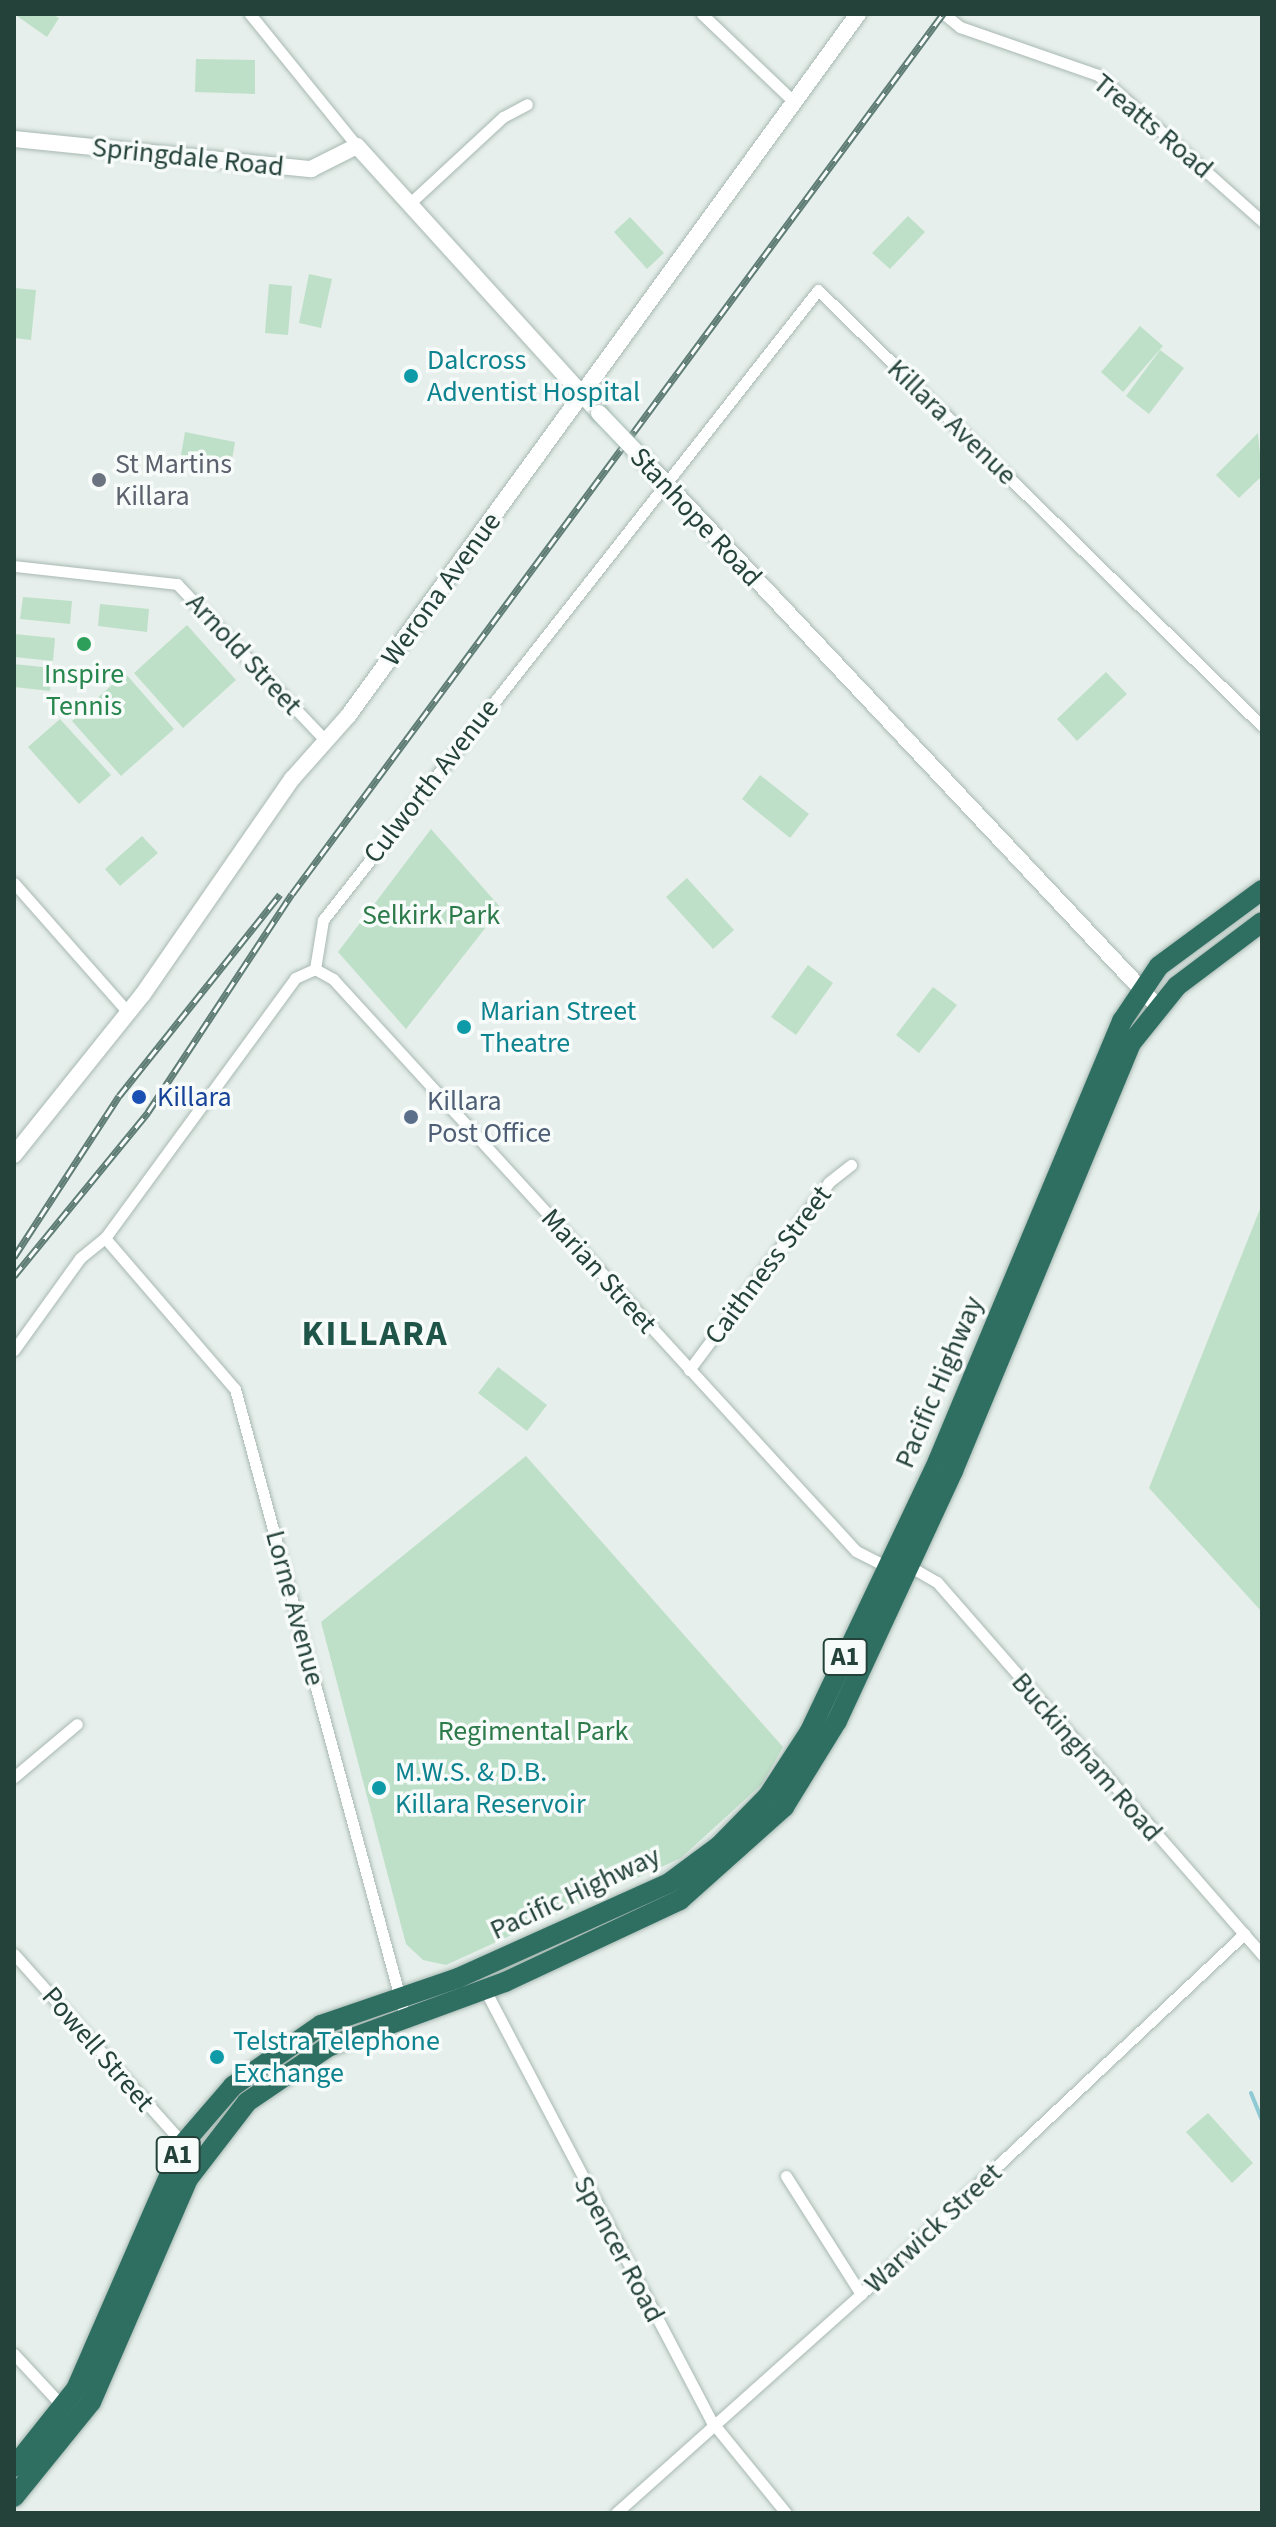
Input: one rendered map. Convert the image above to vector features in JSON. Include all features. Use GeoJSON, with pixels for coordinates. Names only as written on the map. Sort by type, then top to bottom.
{"type":"FeatureCollection","features":[{"type":"Feature","properties":{"kind":"highway","name":"Pacific Highway"},"geometry":{"type":"LineString","coordinates":[[14,2467],[72,2415],[183,2144],[233,2086],[287,2046],[340,2017],[475,1971],[635,1901],[734,1833],[797,1755],[887,1567],[1138,991],[1159,966],[1262,890]]}},
{"type":"Feature","properties":{"kind":"highway","name":"Pacific Highway"},"geometry":{"type":"LineString","coordinates":[[14,2497],[72,2415],[188,2179],[221,2128],[311,2056],[484,1990],[680,1900],[747,1847],[812,1767],[909,1566],[1059,1203],[1132,1042],[1157,1006],[1262,922]]}},
{"type":"Feature","properties":{"kind":"main road","name":"Werona Avenue"},"geometry":{"type":"LineString","coordinates":[[14,1155],[126,1010],[324,739],[583,396],[791,99],[858,14]]}},
{"type":"Feature","properties":{"kind":"main road","name":"Springdale Road"},"geometry":{"type":"LineString","coordinates":[[14,139],[311,169],[357,146]]}},
{"type":"Feature","properties":{"kind":"main road","name":"Stanhope Road"},"geometry":{"type":"LineString","coordinates":[[357,146],[583,396],[1138,991],[1157,1006]]}},
{"type":"Feature","properties":{"kind":"street","name":"Stanhope Road"},"geometry":{"type":"LineString","coordinates":[[250,14],[357,146]]}},
{"type":"Feature","properties":{"kind":"street"},"geometry":{"type":"LineString","coordinates":[[702,14],[791,99]]}},
{"type":"Feature","properties":{"kind":"street","name":"Treatts Road"},"geometry":{"type":"LineString","coordinates":[[944,14],[960,27],[1098,75],[1262,221]]}},
{"type":"Feature","properties":{"kind":"street"},"geometry":{"type":"LineString","coordinates":[[409,204],[503,117],[527,104]]}},
{"type":"Feature","properties":{"kind":"street","name":"Killara Avenue"},"geometry":{"type":"LineString","coordinates":[[665,482],[818,290],[1262,726]]}},
{"type":"Feature","properties":{"kind":"street","name":"Culworth Avenue"},"geometry":{"type":"LineString","coordinates":[[315,969],[323,920],[665,482]]}},
{"type":"Feature","properties":{"kind":"street","name":"Arnold Street"},"geometry":{"type":"LineString","coordinates":[[14,566],[177,584],[324,739]]}},
{"type":"Feature","properties":{"kind":"street"},"geometry":{"type":"LineString","coordinates":[[14,883],[126,1010]]}},
{"type":"Feature","properties":{"kind":"street"},"geometry":{"type":"LineString","coordinates":[[14,1350],[80,1258],[105,1238],[295,978],[315,969]]}},
{"type":"Feature","properties":{"kind":"street","name":"Marian Street"},"geometry":{"type":"LineString","coordinates":[[315,969],[333,979],[856,1551],[887,1567]]}},
{"type":"Feature","properties":{"kind":"street","name":"Caithness Street"},"geometry":{"type":"LineString","coordinates":[[689,1370],[829,1182],[851,1165]]}},
{"type":"Feature","properties":{"kind":"street","name":"Lorne Avenue"},"geometry":{"type":"LineString","coordinates":[[105,1238],[235,1389],[406,2020]]}},
{"type":"Feature","properties":{"kind":"street","name":"Buckingham Road"},"geometry":{"type":"LineString","coordinates":[[909,1566],[937,1582],[1262,1955]]}},
{"type":"Feature","properties":{"kind":"street"},"geometry":{"type":"LineString","coordinates":[[14,1777],[77,1724]]}},
{"type":"Feature","properties":{"kind":"street","name":"Warwick Street"},"geometry":{"type":"LineString","coordinates":[[616,2513],[712,2422],[861,2294],[1244,1934]]}},
{"type":"Feature","properties":{"kind":"street","name":"Powell Street"},"geometry":{"type":"LineString","coordinates":[[14,1954],[183,2144]]}},
{"type":"Feature","properties":{"kind":"street","name":"Spencer Road"},"geometry":{"type":"LineString","coordinates":[[475,1971],[712,2422],[786,2513]]}},
{"type":"Feature","properties":{"kind":"street"},"geometry":{"type":"LineString","coordinates":[[786,2176],[861,2294]]}},
{"type":"Feature","properties":{"kind":"street"},"geometry":{"type":"LineString","coordinates":[[14,2354],[72,2415]]}},
{"type":"Feature","properties":{"kind":"green space"},"geometry":{"type":"Polygon","coordinates":[[[14,14],[52,14],[59,18],[47,37],[14,14]]]}},
{"type":"Feature","properties":{"kind":"green space"},"geometry":{"type":"Polygon","coordinates":[[[196,59],[255,60],[255,94],[195,92],[196,59]]]}},
{"type":"Feature","properties":{"kind":"green space"},"geometry":{"type":"Polygon","coordinates":[[[908,216],[925,232],[890,269],[872,253],[908,216]]]}},
{"type":"Feature","properties":{"kind":"green space"},"geometry":{"type":"Polygon","coordinates":[[[630,217],[664,253],[647,269],[614,232],[630,217]]]}},
{"type":"Feature","properties":{"kind":"green space"},"geometry":{"type":"Polygon","coordinates":[[[309,274],[332,279],[321,328],[299,323],[309,274]]]}},
{"type":"Feature","properties":{"kind":"green space"},"geometry":{"type":"Polygon","coordinates":[[[269,284],[292,286],[288,335],[265,333],[269,284]]]}},
{"type":"Feature","properties":{"kind":"green space"},"geometry":{"type":"Polygon","coordinates":[[[14,288],[36,290],[31,340],[14,338],[14,288]]]}},
{"type":"Feature","properties":{"kind":"green space"},"geometry":{"type":"Polygon","coordinates":[[[1140,326],[1163,346],[1123,392],[1101,372],[1140,326]]]}},
{"type":"Feature","properties":{"kind":"green space"},"geometry":{"type":"Polygon","coordinates":[[[1160,350],[1184,368],[1149,414],[1126,396],[1160,350]]]}},
{"type":"Feature","properties":{"kind":"green space"},"geometry":{"type":"Polygon","coordinates":[[[185,432],[235,442],[231,465],[181,455],[185,432]]]}},
{"type":"Feature","properties":{"kind":"green space"},"geometry":{"type":"Polygon","coordinates":[[[1258,433],[1262,476],[1239,498],[1216,475],[1258,433]]]}},
{"type":"Feature","properties":{"kind":"green space"},"geometry":{"type":"Polygon","coordinates":[[[23,597],[72,601],[70,624],[20,619],[23,597]]]}},
{"type":"Feature","properties":{"kind":"green space"},"geometry":{"type":"Polygon","coordinates":[[[100,604],[149,609],[147,632],[98,626],[100,604]]]}},
{"type":"Feature","properties":{"kind":"green space"},"geometry":{"type":"Polygon","coordinates":[[[187,625],[236,680],[183,728],[134,673],[187,625]]]}},
{"type":"Feature","properties":{"kind":"green space"},"geometry":{"type":"Polygon","coordinates":[[[14,634],[55,638],[53,661],[14,657],[14,634]]]}},
{"type":"Feature","properties":{"kind":"green space"},"geometry":{"type":"Polygon","coordinates":[[[14,664],[52,668],[50,691],[14,687],[14,664]]]}},
{"type":"Feature","properties":{"kind":"green space"},"geometry":{"type":"Polygon","coordinates":[[[1106,672],[1127,694],[1077,741],[1057,719],[1106,672]]]}},
{"type":"Feature","properties":{"kind":"green space"},"geometry":{"type":"Polygon","coordinates":[[[125,673],[174,729],[121,776],[72,721],[125,673]]]}},
{"type":"Feature","properties":{"kind":"green space"},"geometry":{"type":"Polygon","coordinates":[[[60,719],[111,775],[79,804],[28,747],[60,719]]]}},
{"type":"Feature","properties":{"kind":"green space"},"geometry":{"type":"Polygon","coordinates":[[[760,775],[809,814],[790,838],[742,799],[760,775]]]}},
{"type":"Feature","properties":{"kind":"green space","name":"Selkirk Park"},"geometry":{"type":"Polygon","coordinates":[[[431,829],[501,908],[406,1029],[338,952],[431,829]]]}},
{"type":"Feature","properties":{"kind":"green space"},"geometry":{"type":"Polygon","coordinates":[[[142,836],[158,853],[120,886],[105,869],[142,836]]]}},
{"type":"Feature","properties":{"kind":"green space"},"geometry":{"type":"Polygon","coordinates":[[[687,878],[734,930],[713,949],[666,897],[687,878]]]}},
{"type":"Feature","properties":{"kind":"green space"},"geometry":{"type":"Polygon","coordinates":[[[808,965],[833,983],[796,1035],[771,1017],[808,965]]]}},
{"type":"Feature","properties":{"kind":"green space"},"geometry":{"type":"Polygon","coordinates":[[[933,987],[957,1005],[919,1053],[896,1035],[933,987]]]}},
{"type":"Feature","properties":{"kind":"green space"},"geometry":{"type":"Polygon","coordinates":[[[1262,1204],[1262,1612],[1149,1488],[1262,1204]]]}},
{"type":"Feature","properties":{"kind":"green space"},"geometry":{"type":"Polygon","coordinates":[[[498,1367],[547,1405],[527,1431],[478,1393],[498,1367]]]}},
{"type":"Feature","properties":{"kind":"green space","name":"Regimental Park"},"geometry":{"type":"Polygon","coordinates":[[[526,1456],[783,1747],[762,1784],[681,1858],[446,1965],[423,1960],[406,1944],[321,1622],[526,1456]]]}},
{"type":"Feature","properties":{"kind":"green space"},"geometry":{"type":"Polygon","coordinates":[[[1208,2113],[1253,2163],[1232,2183],[1186,2132],[1208,2113]]]}},
{"type":"Feature","properties":{"kind":"waterway"},"geometry":{"type":"LineString","coordinates":[[1251,2093],[1262,2120]]}},
{"type":"Feature","properties":{"kind":"railway"},"geometry":{"type":"LineString","coordinates":[[14,1276],[148,1112],[292,894],[943,14]]}},
{"type":"Feature","properties":{"kind":"railway"},"geometry":{"type":"LineString","coordinates":[[14,1257],[119,1096],[280,894]]}},
{"type":"Feature","properties":{"kind":"place","name":"Dalcross Adventist Hospital"},"geometry":{"type":"Point","coordinates":[411,376]}},
{"type":"Feature","properties":{"kind":"place","name":"St Martins Killara"},"geometry":{"type":"Point","coordinates":[99,480]}},
{"type":"Feature","properties":{"kind":"place","name":"Inspire Tennis"},"geometry":{"type":"Point","coordinates":[84,644]}},
{"type":"Feature","properties":{"kind":"place","name":"Marian Street Theatre"},"geometry":{"type":"Point","coordinates":[464,1027]}},
{"type":"Feature","properties":{"kind":"place","name":"Killara"},"geometry":{"type":"Point","coordinates":[139,1097]}},
{"type":"Feature","properties":{"kind":"place","name":"Killara Post Office"},"geometry":{"type":"Point","coordinates":[411,1117]}},
{"type":"Feature","properties":{"kind":"place","name":"M.W.S. & D.B. Killara Reservoir"},"geometry":{"type":"Point","coordinates":[379,1788]}},
{"type":"Feature","properties":{"kind":"place","name":"Telstra Telephone Exchange"},"geometry":{"type":"Point","coordinates":[217,2057]}},
{"type":"Feature","properties":{"kind":"district","name":"KILLARA"},"geometry":{"type":"Point","coordinates":[375,1334]}}]}
